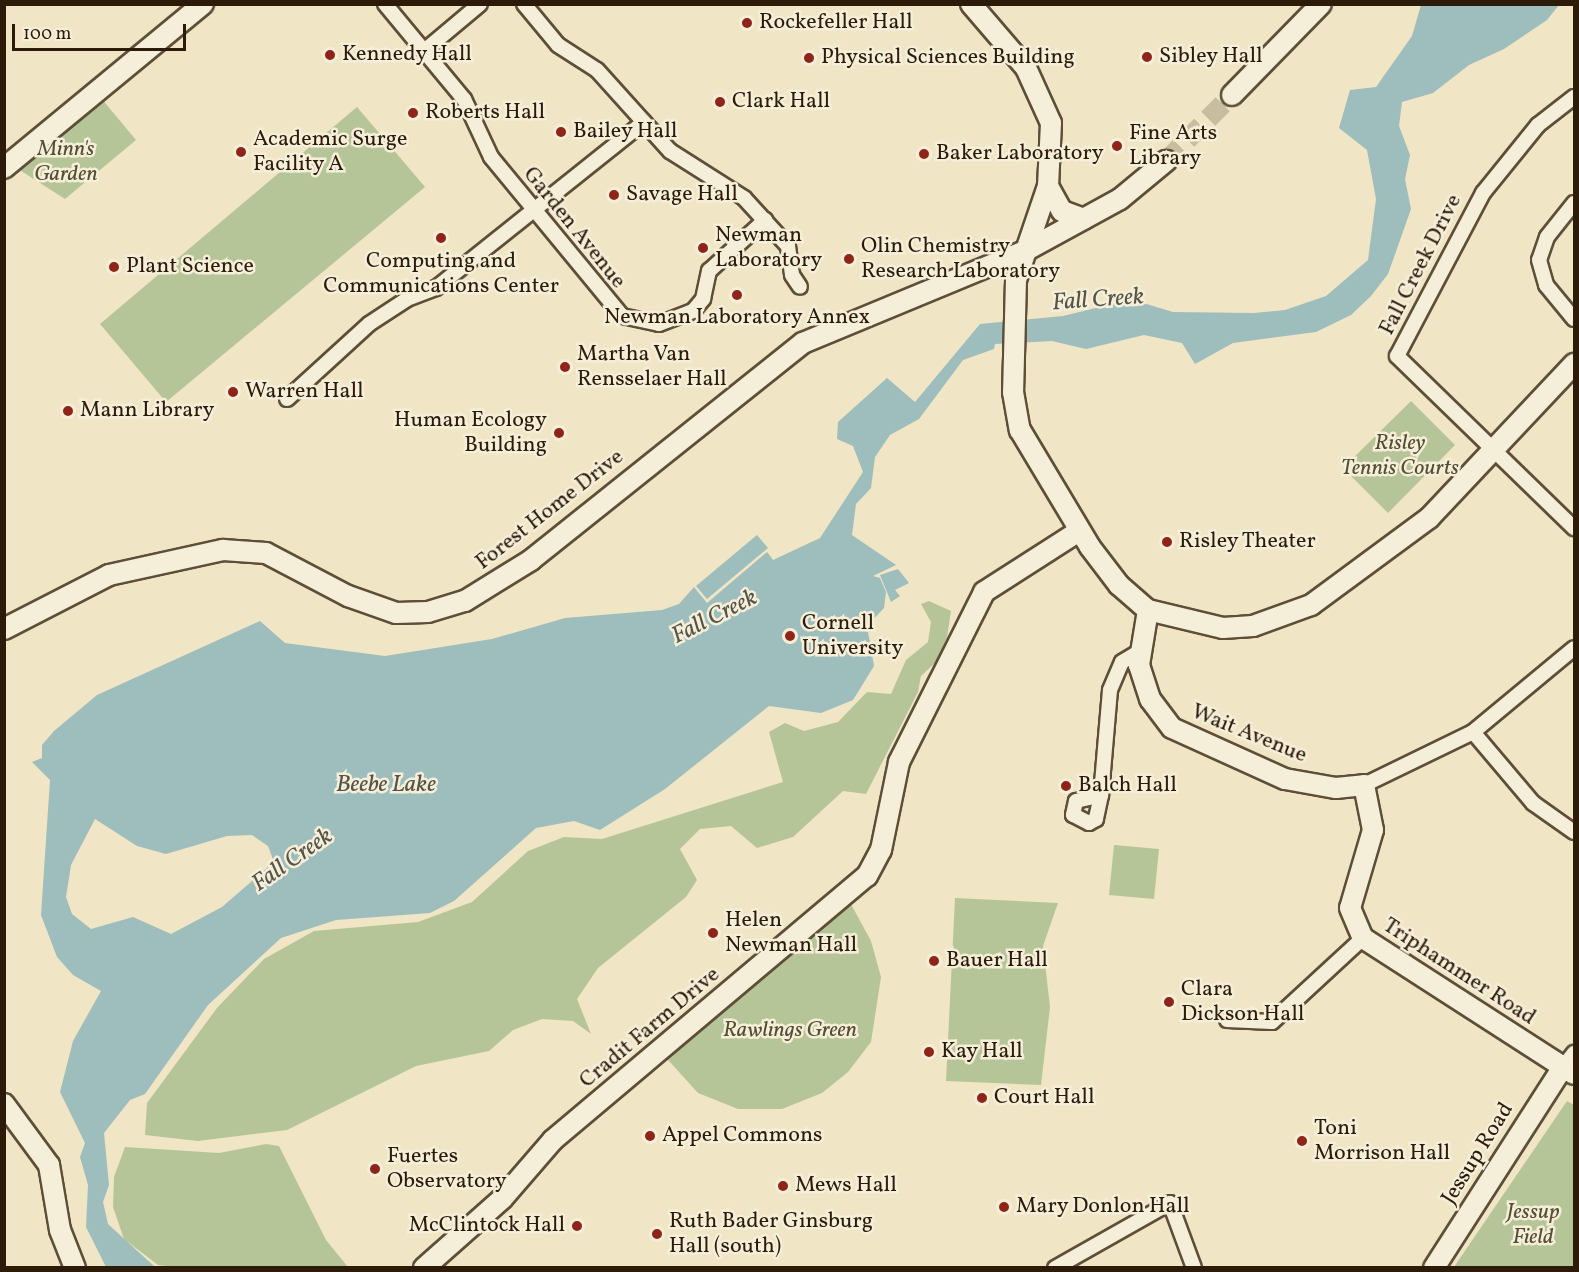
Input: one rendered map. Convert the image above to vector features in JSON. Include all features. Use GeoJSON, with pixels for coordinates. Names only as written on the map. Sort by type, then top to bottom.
{"type":"FeatureCollection","features":[{"type":"Feature","properties":{"kind":"street"},"geometry":{"type":"LineString","coordinates":[[4,168],[203,4]]}},
{"type":"Feature","properties":{"kind":"street","name":"Garden Avenue"},"geometry":{"type":"LineString","coordinates":[[385,4],[464,99],[491,157],[609,306],[648,324],[693,311],[703,299],[709,271],[765,220]]}},
{"type":"Feature","properties":{"kind":"street"},"geometry":{"type":"LineString","coordinates":[[424,51],[480,4]]}},
{"type":"Feature","properties":{"kind":"street"},"geometry":{"type":"LineString","coordinates":[[524,4],[558,45],[588,62],[678,158],[741,196],[765,220],[788,246],[800,287]]}},
{"type":"Feature","properties":{"kind":"street"},"geometry":{"type":"LineString","coordinates":[[971,4],[1026,68],[1043,96],[1052,129],[1048,186],[1017,270],[1014,407],[1028,445],[1079,531],[1119,585],[1148,610],[1178,621],[1230,628],[1270,621],[1311,605],[1421,525],[1575,364]]}},
{"type":"Feature","properties":{"kind":"street"},"geometry":{"type":"LineString","coordinates":[[1232,95],[1321,4]]}},
{"type":"Feature","properties":{"kind":"street","name":"Fall Creek Drive"},"geometry":{"type":"LineString","coordinates":[[1494,451],[1397,356],[1483,193],[1538,125],[1575,97]]}},
{"type":"Feature","properties":{"kind":"street"},"geometry":{"type":"LineString","coordinates":[[287,399],[369,324],[408,299],[436,288],[644,122]]}},
{"type":"Feature","properties":{"kind":"street","name":"Forest Home Drive"},"geometry":{"type":"LineString","coordinates":[[4,629],[100,579],[223,550],[281,558],[348,596],[396,613],[428,612],[465,601],[531,560],[803,343],[1025,251],[1131,192],[1166,161]]}},
{"type":"Feature","properties":{"kind":"street"},"geometry":{"type":"LineString","coordinates":[[1048,186],[1062,211],[1084,219]]}},
{"type":"Feature","properties":{"kind":"street"},"geometry":{"type":"LineString","coordinates":[[1575,203],[1547,237],[1539,260],[1546,285],[1575,319]]}},
{"type":"Feature","properties":{"kind":"street"},"geometry":{"type":"LineString","coordinates":[[1494,451],[1575,528]]}},
{"type":"Feature","properties":{"kind":"street","name":"Cradit Farm Drive"},"geometry":{"type":"LineString","coordinates":[[424,1268],[502,1200],[553,1140],[867,876],[881,850],[899,762],[984,592],[1079,531]]}},
{"type":"Feature","properties":{"kind":"street","name":"Wait Avenue"},"geometry":{"type":"LineString","coordinates":[[1148,610],[1140,651],[1150,699],[1179,733],[1285,778],[1336,788],[1364,785],[1473,732],[1575,648]]}},
{"type":"Feature","properties":{"kind":"street"},"geometry":{"type":"LineString","coordinates":[[1101,795],[1110,690],[1122,662],[1140,651]]}},
{"type":"Feature","properties":{"kind":"street"},"geometry":{"type":"LineString","coordinates":[[1473,732],[1533,803],[1575,832]]}},
{"type":"Feature","properties":{"kind":"street","name":"Triphammer Road"},"geometry":{"type":"LineString","coordinates":[[1364,785],[1373,830],[1350,908],[1363,939],[1571,1064]]}},
{"type":"Feature","properties":{"kind":"street"},"geometry":{"type":"LineString","coordinates":[[1227,1020],[1272,1022],[1363,939]]}},
{"type":"Feature","properties":{"kind":"street","name":"Jessup Road"},"geometry":{"type":"LineString","coordinates":[[1434,1268],[1571,1064]]}},
{"type":"Feature","properties":{"kind":"street"},"geometry":{"type":"LineString","coordinates":[[4,1104],[48,1165],[60,1230],[75,1268]]}},
{"type":"Feature","properties":{"kind":"street"},"geometry":{"type":"LineString","coordinates":[[1055,1268],[1170,1203],[1194,1268]]}},
{"type":"Feature","properties":{"kind":"green space","name":"Minn's Garden"},"geometry":{"type":"Polygon","coordinates":[[[101,98],[136,140],[65,199],[15,167],[101,98]]]}},
{"type":"Feature","properties":{"kind":"green space"},"geometry":{"type":"Polygon","coordinates":[[[357,107],[425,187],[166,402],[100,324],[357,107]]]}},
{"type":"Feature","properties":{"kind":"green space","name":"Risley Tennis Courts"},"geometry":{"type":"Polygon","coordinates":[[[1411,401],[1455,445],[1388,513],[1343,468],[1411,401]]]}},
{"type":"Feature","properties":{"kind":"green space"},"geometry":{"type":"Polygon","coordinates":[[[929,601],[951,611],[947,637],[936,662],[921,676],[918,692],[866,794],[843,791],[793,837],[757,848],[731,826],[700,829],[680,849],[697,880],[686,897],[598,968],[577,999],[591,1034],[573,1021],[542,1019],[513,1030],[489,1051],[416,1066],[287,1130],[198,1141],[145,1135],[147,1103],[217,1008],[264,959],[314,931],[418,922],[472,902],[528,851],[564,837],[602,839],[783,782],[769,732],[785,723],[804,731],[838,722],[867,692],[891,694],[906,660],[928,642],[931,622],[921,604],[929,601]]]}},
{"type":"Feature","properties":{"kind":"green space"},"geometry":{"type":"Polygon","coordinates":[[[1114,845],[1159,849],[1154,899],[1109,895],[1114,845]]]}},
{"type":"Feature","properties":{"kind":"green space","name":"Rawlings Green"},"geometry":{"type":"Polygon","coordinates":[[[846,895],[871,941],[881,977],[871,1042],[848,1072],[822,1093],[782,1109],[738,1109],[698,1093],[660,1051],[846,895]]]}},
{"type":"Feature","properties":{"kind":"green space"},"geometry":{"type":"Polygon","coordinates":[[[955,898],[1058,903],[1043,946],[1050,1007],[1041,1085],[946,1081],[955,898]]]}},
{"type":"Feature","properties":{"kind":"green space","name":"Jessup Field"},"geometry":{"type":"Polygon","coordinates":[[[1567,1101],[1574,1105],[1574,1267],[1454,1267],[1567,1101]]]}},
{"type":"Feature","properties":{"kind":"green space"},"geometry":{"type":"Polygon","coordinates":[[[266,1144],[279,1146],[326,1240],[348,1267],[173,1267],[158,1265],[124,1239],[113,1207],[114,1177],[125,1147],[219,1153],[266,1144]]]}},
{"type":"Feature","properties":{"kind":"water","name":"Beebe Lake"},"geometry":{"type":"Polygon","coordinates":[[[1421,5],[1559,5],[1547,20],[1504,49],[1469,65],[1433,93],[1402,102],[1399,126],[1410,155],[1405,179],[1411,209],[1388,274],[1371,296],[1351,315],[1316,332],[1233,343],[1195,364],[1182,343],[1144,335],[1086,349],[1052,341],[995,344],[994,349],[963,360],[919,419],[890,435],[875,457],[871,488],[856,504],[852,535],[896,565],[873,576],[880,578],[886,592],[884,608],[867,626],[874,666],[853,700],[821,713],[769,706],[665,789],[600,830],[574,821],[536,828],[454,901],[430,913],[336,920],[281,938],[208,1005],[145,1094],[130,1100],[104,1133],[109,1185],[103,1202],[108,1224],[155,1267],[106,1267],[86,1227],[88,1185],[80,1157],[85,1143],[60,1092],[73,1041],[101,991],[73,975],[57,957],[41,915],[50,780],[32,762],[42,758],[42,745],[54,731],[97,695],[260,621],[285,643],[385,656],[492,639],[565,618],[662,610],[679,604],[694,587],[707,603],[767,552],[773,560],[820,538],[863,472],[853,446],[837,439],[838,422],[887,378],[915,402],[980,324],[1063,316],[1141,297],[1143,303],[1173,312],[1254,313],[1285,310],[1326,296],[1368,260],[1376,199],[1367,150],[1339,128],[1350,90],[1376,87],[1412,36],[1421,5]],[[95,819],[71,865],[66,897],[72,914],[91,929],[133,917],[171,934],[222,907],[274,862],[268,846],[252,835],[227,836],[166,854],[137,846],[95,819]]]}},
{"type":"Feature","properties":{"kind":"water"},"geometry":{"type":"Polygon","coordinates":[[[757,535],[768,548],[707,599],[696,586],[757,535]]]}},
{"type":"Feature","properties":{"kind":"water"},"geometry":{"type":"Polygon","coordinates":[[[898,569],[909,583],[895,590],[900,596],[891,602],[880,575],[898,569]]]}},
{"type":"Feature","properties":{"kind":"tunnel"},"geometry":{"type":"LineString","coordinates":[[1166,161],[1232,95]]}},
{"type":"Feature","properties":{"kind":"place","name":"Rockefeller Hall"},"geometry":{"type":"Point","coordinates":[747,23]}},
{"type":"Feature","properties":{"kind":"place","name":"Kennedy Hall"},"geometry":{"type":"Point","coordinates":[330,55]}},
{"type":"Feature","properties":{"kind":"place","name":"Sibley Hall"},"geometry":{"type":"Point","coordinates":[1147,57]}},
{"type":"Feature","properties":{"kind":"place","name":"Physical Sciences Building"},"geometry":{"type":"Point","coordinates":[809,58]}},
{"type":"Feature","properties":{"kind":"place","name":"Clark Hall"},"geometry":{"type":"Point","coordinates":[720,102]}},
{"type":"Feature","properties":{"kind":"place","name":"Roberts Hall"},"geometry":{"type":"Point","coordinates":[413,113]}},
{"type":"Feature","properties":{"kind":"place","name":"Bailey Hall"},"geometry":{"type":"Point","coordinates":[561,132]}},
{"type":"Feature","properties":{"kind":"place","name":"Fine Arts Library"},"geometry":{"type":"Point","coordinates":[1117,146]}},
{"type":"Feature","properties":{"kind":"place","name":"Academic Surge Facility A"},"geometry":{"type":"Point","coordinates":[241,152]}},
{"type":"Feature","properties":{"kind":"place","name":"Baker Laboratory"},"geometry":{"type":"Point","coordinates":[924,154]}},
{"type":"Feature","properties":{"kind":"place","name":"Savage Hall"},"geometry":{"type":"Point","coordinates":[614,195]}},
{"type":"Feature","properties":{"kind":"place","name":"Computing and Communications Center"},"geometry":{"type":"Point","coordinates":[441,238]}},
{"type":"Feature","properties":{"kind":"place","name":"Newman Laboratory"},"geometry":{"type":"Point","coordinates":[703,248]}},
{"type":"Feature","properties":{"kind":"place","name":"Olin Chemistry Research Laboratory"},"geometry":{"type":"Point","coordinates":[849,259]}},
{"type":"Feature","properties":{"kind":"place","name":"Plant Science"},"geometry":{"type":"Point","coordinates":[114,267]}},
{"type":"Feature","properties":{"kind":"place","name":"Newman Laboratory Annex"},"geometry":{"type":"Point","coordinates":[737,295]}},
{"type":"Feature","properties":{"kind":"place","name":"Martha Van Rensselaer Hall"},"geometry":{"type":"Point","coordinates":[565,367]}},
{"type":"Feature","properties":{"kind":"place","name":"Warren Hall"},"geometry":{"type":"Point","coordinates":[233,392]}},
{"type":"Feature","properties":{"kind":"place","name":"Mann Library"},"geometry":{"type":"Point","coordinates":[68,411]}},
{"type":"Feature","properties":{"kind":"place","name":"Human Ecology Building"},"geometry":{"type":"Point","coordinates":[559,433]}},
{"type":"Feature","properties":{"kind":"place","name":"Risley Theater"},"geometry":{"type":"Point","coordinates":[1167,542]}},
{"type":"Feature","properties":{"kind":"place","name":"Cornell University"},"geometry":{"type":"Point","coordinates":[790,636]}},
{"type":"Feature","properties":{"kind":"place","name":"Balch Hall"},"geometry":{"type":"Point","coordinates":[1066,786]}},
{"type":"Feature","properties":{"kind":"place","name":"Helen Newman Hall"},"geometry":{"type":"Point","coordinates":[713,933]}},
{"type":"Feature","properties":{"kind":"place","name":"Bauer Hall"},"geometry":{"type":"Point","coordinates":[934,961]}},
{"type":"Feature","properties":{"kind":"place","name":"Clara Dickson Hall"},"geometry":{"type":"Point","coordinates":[1169,1002]}},
{"type":"Feature","properties":{"kind":"place","name":"Kay Hall"},"geometry":{"type":"Point","coordinates":[929,1052]}},
{"type":"Feature","properties":{"kind":"place","name":"Court Hall"},"geometry":{"type":"Point","coordinates":[982,1098]}},
{"type":"Feature","properties":{"kind":"place","name":"Appel Commons"},"geometry":{"type":"Point","coordinates":[650,1136]}},
{"type":"Feature","properties":{"kind":"place","name":"Toni Morrison Hall"},"geometry":{"type":"Point","coordinates":[1302,1141]}},
{"type":"Feature","properties":{"kind":"place","name":"Fuertes Observatory"},"geometry":{"type":"Point","coordinates":[375,1169]}},
{"type":"Feature","properties":{"kind":"place","name":"Mews Hall"},"geometry":{"type":"Point","coordinates":[783,1186]}},
{"type":"Feature","properties":{"kind":"place","name":"Mary Donlon Hall"},"geometry":{"type":"Point","coordinates":[1004,1207]}},
{"type":"Feature","properties":{"kind":"place","name":"McClintock Hall"},"geometry":{"type":"Point","coordinates":[577,1226]}},
{"type":"Feature","properties":{"kind":"place","name":"Ruth Bader Ginsburg Hall (south)"},"geometry":{"type":"Point","coordinates":[657,1234]}},
{"type":"Feature","properties":{"kind":"water label","name":"Fall Creek"},"geometry":{"type":"Point","coordinates":[1098,301]}},
{"type":"Feature","properties":{"kind":"water label","name":"Fall Creek"},"geometry":{"type":"Point","coordinates":[715,618]}},
{"type":"Feature","properties":{"kind":"water label","name":"Fall Creek"},"geometry":{"type":"Point","coordinates":[293,861]}}]}
